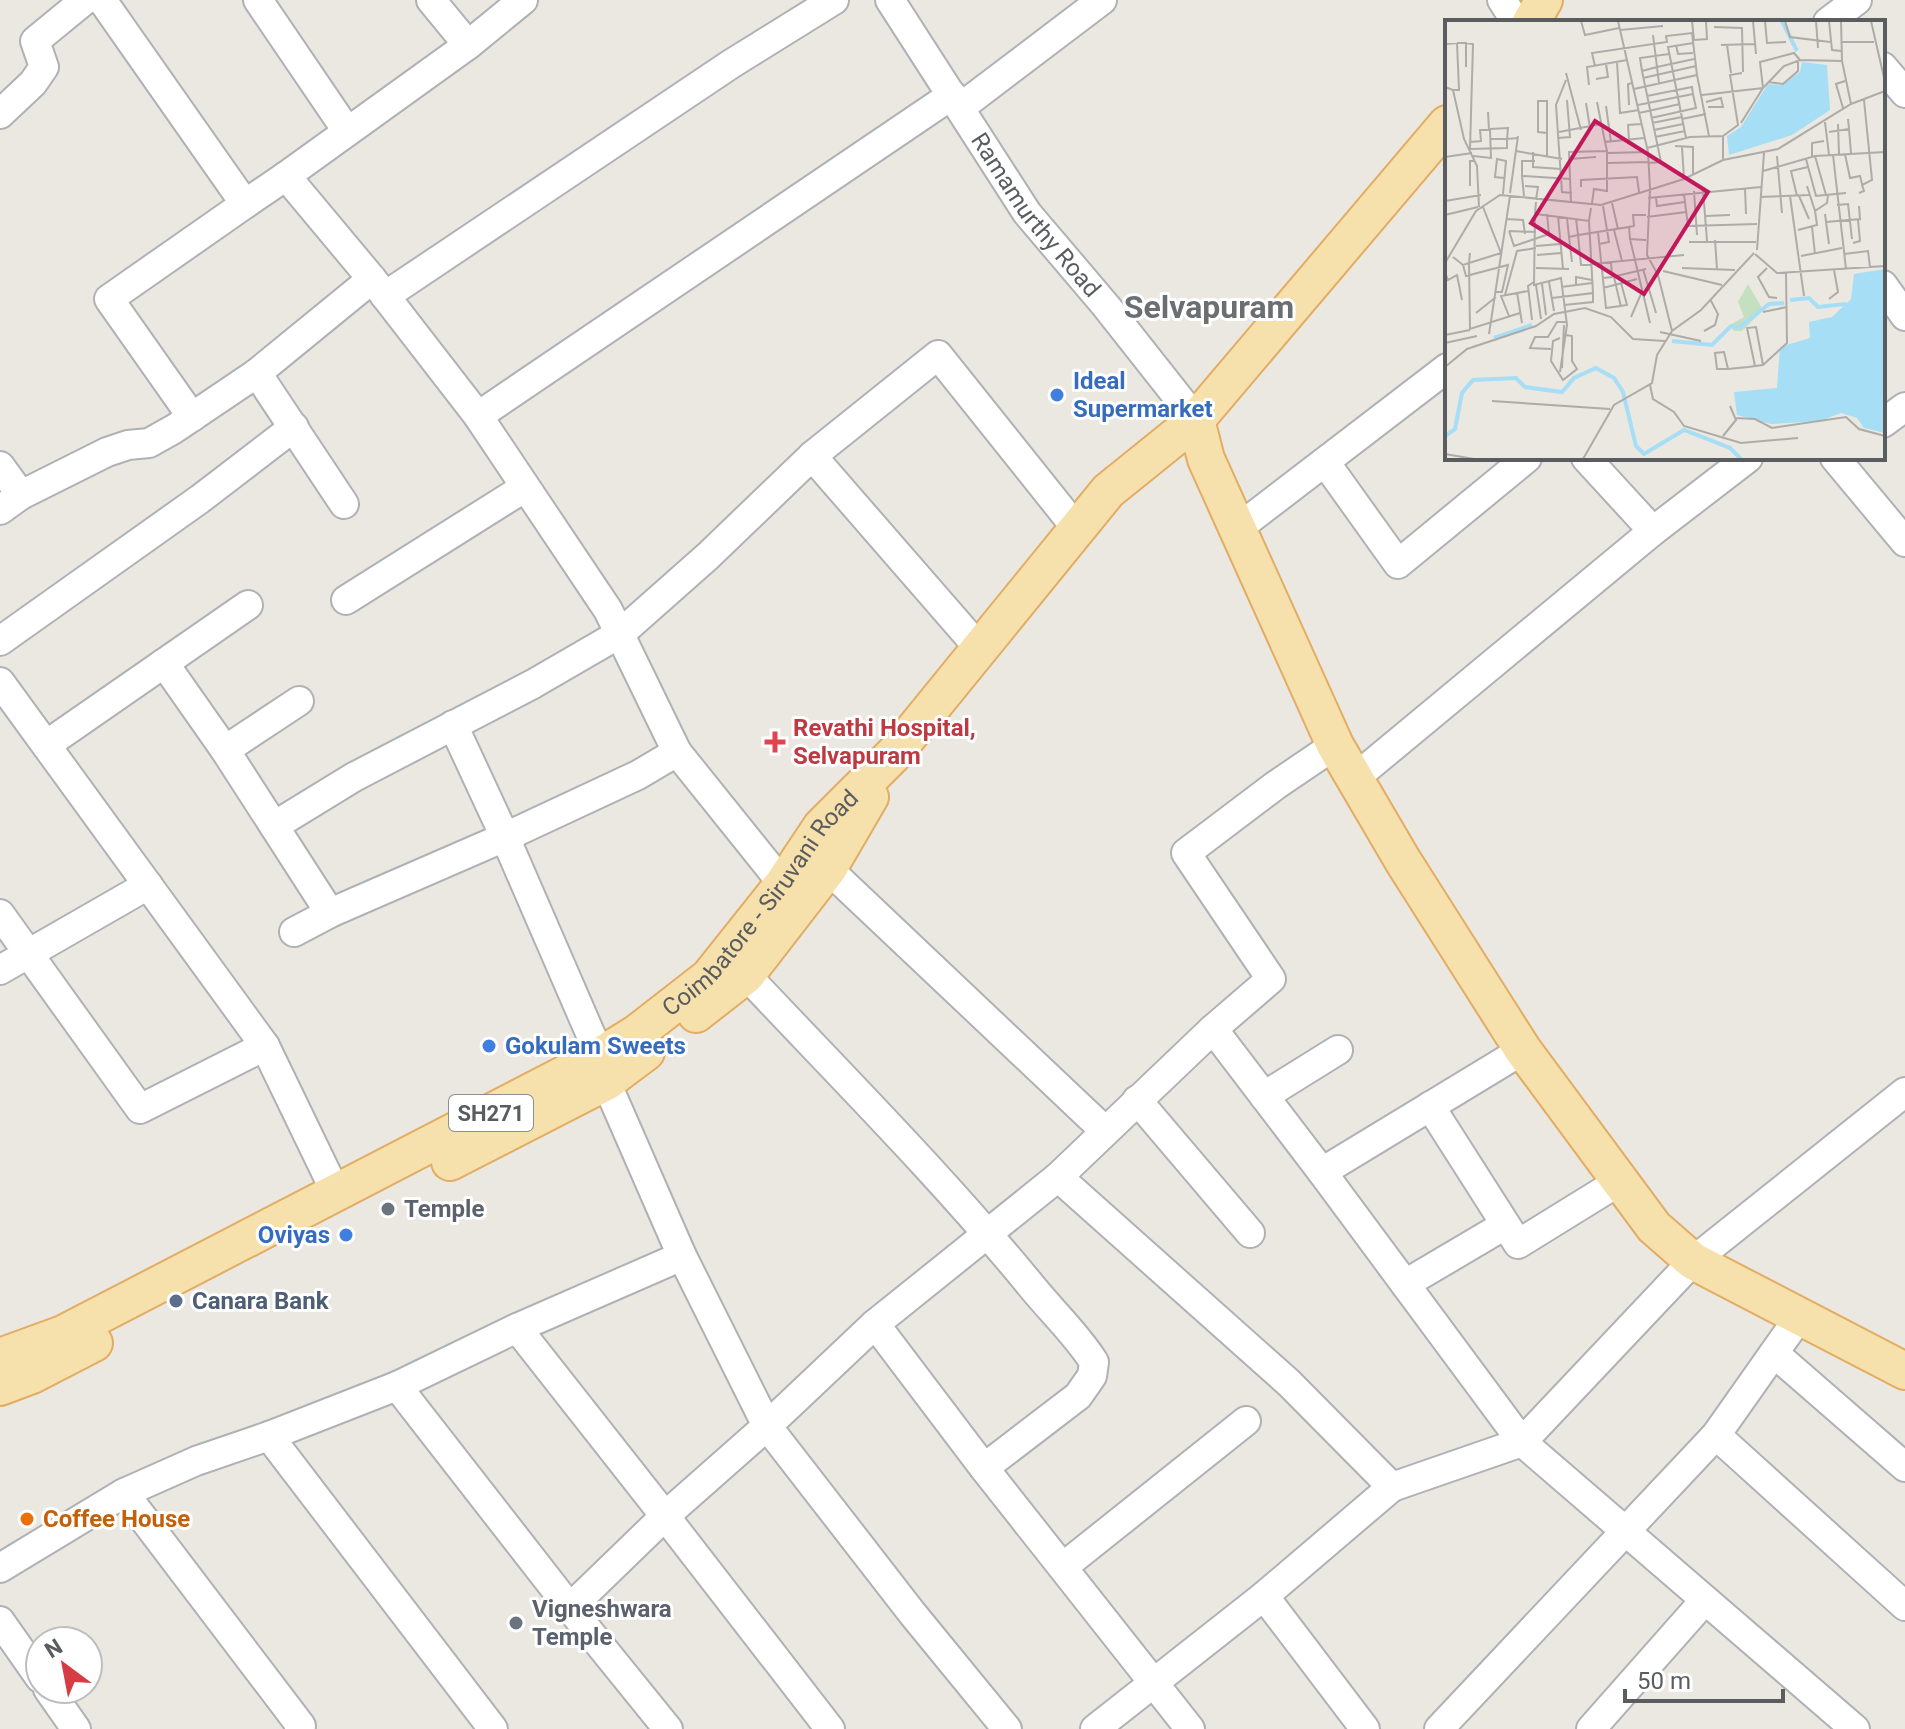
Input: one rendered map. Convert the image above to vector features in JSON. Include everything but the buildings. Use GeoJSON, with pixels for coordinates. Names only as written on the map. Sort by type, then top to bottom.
{"type":"FeatureCollection","features":[{"type":"Feature","properties":{"kind":"main road"},"geometry":{"type":"LineString","coordinates":[[1532,20],[1544,0]]}},
{"type":"Feature","properties":{"kind":"main road","name":"Coimbatore - Siruvani Road"},"geometry":{"type":"LineString","coordinates":[[0,1357],[63,1334],[336,1193],[603,1069],[637,1033],[709,977],[783,884],[821,827],[894,754],[1108,491],[1196,420],[1445,126]]}},
{"type":"Feature","properties":{"kind":"main road"},"geometry":{"type":"LineString","coordinates":[[1196,420],[1206,459],[1335,745],[1403,861],[1523,1050],[1654,1227],[1693,1261],[1905,1371]]}},
{"type":"Feature","properties":{"kind":"main road"},"geometry":{"type":"LineString","coordinates":[[1144,460],[1173,454],[1206,459]]}},
{"type":"Feature","properties":{"kind":"main road"},"geometry":{"type":"LineString","coordinates":[[0,1387],[46,1368],[603,1069],[746,975],[828,869],[894,754]]}},
{"type":"Feature","properties":{"kind":"street"},"geometry":{"type":"LineString","coordinates":[[0,114],[33,83],[44,67],[35,41],[85,0]]}},
{"type":"Feature","properties":{"kind":"street"},"geometry":{"type":"LineString","coordinates":[[102,0],[245,204]]}},
{"type":"Feature","properties":{"kind":"street"},"geometry":{"type":"LineString","coordinates":[[258,0],[347,131]]}},
{"type":"Feature","properties":{"kind":"street"},"geometry":{"type":"LineString","coordinates":[[431,0],[468,45]]}},
{"type":"Feature","properties":{"kind":"street"},"geometry":{"type":"LineString","coordinates":[[192,417],[109,299],[468,45],[523,0]]}},
{"type":"Feature","properties":{"kind":"street"},"geometry":{"type":"LineString","coordinates":[[0,466],[10,503],[107,452],[128,445],[149,443],[257,373],[379,287],[834,0]]}},
{"type":"Feature","properties":{"kind":"street","name":"Ramamurthy Road"},"geometry":{"type":"LineString","coordinates":[[890,0],[1027,213],[1196,420]]}},
{"type":"Feature","properties":{"kind":"street"},"geometry":{"type":"LineString","coordinates":[[478,416],[956,101],[1102,0]]}},
{"type":"Feature","properties":{"kind":"street"},"geometry":{"type":"LineString","coordinates":[[1502,0],[1515,20]]}},
{"type":"Feature","properties":{"kind":"street"},"geometry":{"type":"LineString","coordinates":[[1885,69],[1905,93]]}},
{"type":"Feature","properties":{"kind":"street"},"geometry":{"type":"LineString","coordinates":[[286,176],[379,287],[478,416],[621,633],[677,752],[783,884]]}},
{"type":"Feature","properties":{"kind":"street"},"geometry":{"type":"LineString","coordinates":[[1885,288],[1905,316]]}},
{"type":"Feature","properties":{"kind":"street"},"geometry":{"type":"LineString","coordinates":[[274,826],[354,777],[533,684],[621,633],[708,556],[812,456],[938,355],[1077,529]]}},
{"type":"Feature","properties":{"kind":"street"},"geometry":{"type":"LineString","coordinates":[[1237,529],[1445,370]]}},
{"type":"Feature","properties":{"kind":"street"},"geometry":{"type":"LineString","coordinates":[[257,373],[344,504]]}},
{"type":"Feature","properties":{"kind":"street"},"geometry":{"type":"LineString","coordinates":[[1885,422],[1905,407]]}},
{"type":"Feature","properties":{"kind":"street"},"geometry":{"type":"LineString","coordinates":[[0,641],[200,499],[294,427]]}},
{"type":"Feature","properties":{"kind":"street"},"geometry":{"type":"LineString","coordinates":[[812,456],[979,648]]}},
{"type":"Feature","properties":{"kind":"street"},"geometry":{"type":"LineString","coordinates":[[1325,462],[1398,564],[1525,460]]}},
{"type":"Feature","properties":{"kind":"street"},"geometry":{"type":"LineString","coordinates":[[1588,460],[1653,531]]}},
{"type":"Feature","properties":{"kind":"street"},"geometry":{"type":"LineString","coordinates":[[1355,778],[1653,531],[1745,460]]}},
{"type":"Feature","properties":{"kind":"street"},"geometry":{"type":"LineString","coordinates":[[1837,460],[1905,542]]}},
{"type":"Feature","properties":{"kind":"street"},"geometry":{"type":"LineString","coordinates":[[346,600],[524,488]]}},
{"type":"Feature","properties":{"kind":"street"},"geometry":{"type":"LineString","coordinates":[[46,745],[248,605]]}},
{"type":"Feature","properties":{"kind":"street"},"geometry":{"type":"LineString","coordinates":[[164,663],[225,750],[330,913]]}},
{"type":"Feature","properties":{"kind":"street"},"geometry":{"type":"LineString","coordinates":[[0,682],[265,1046],[336,1193]]}},
{"type":"Feature","properties":{"kind":"street"},"geometry":{"type":"LineString","coordinates":[[225,750],[299,701]]}},
{"type":"Feature","properties":{"kind":"street"},"geometry":{"type":"LineString","coordinates":[[453,725],[505,837],[682,1256],[767,1426],[912,1613],[1007,1729]]}},
{"type":"Feature","properties":{"kind":"street"},"geometry":{"type":"LineString","coordinates":[[570,1608],[665,1516],[767,1426],[875,1324],[1058,1177],[1104,1130],[1271,979],[1186,853],[1335,745]]}},
{"type":"Feature","properties":{"kind":"street"},"geometry":{"type":"LineString","coordinates":[[294,932],[638,775],[677,752]]}},
{"type":"Feature","properties":{"kind":"street"},"geometry":{"type":"LineString","coordinates":[[828,869],[1104,1130]]}},
{"type":"Feature","properties":{"kind":"street"},"geometry":{"type":"LineString","coordinates":[[0,970],[148,885]]}},
{"type":"Feature","properties":{"kind":"street"},"geometry":{"type":"LineString","coordinates":[[0,914],[140,1109],[265,1046]]}},
{"type":"Feature","properties":{"kind":"street"},"geometry":{"type":"LineString","coordinates":[[746,975],[988,1233],[1032,1288],[1078,1337],[1094,1362],[1092,1376],[1078,1396],[984,1468]]}},
{"type":"Feature","properties":{"kind":"street"},"geometry":{"type":"LineString","coordinates":[[1213,1029],[1522,1442],[1855,1729]]}},
{"type":"Feature","properties":{"kind":"street"},"geometry":{"type":"LineString","coordinates":[[1264,1096],[1338,1050]]}},
{"type":"Feature","properties":{"kind":"street"},"geometry":{"type":"LineString","coordinates":[[1322,1172],[1523,1050]]}},
{"type":"Feature","properties":{"kind":"street"},"geometry":{"type":"LineString","coordinates":[[1095,1729],[1264,1596],[1392,1487],[1522,1442],[1693,1261],[1905,1092]]}},
{"type":"Feature","properties":{"kind":"street"},"geometry":{"type":"LineString","coordinates":[[1137,1100],[1250,1233]]}},
{"type":"Feature","properties":{"kind":"street"},"geometry":{"type":"LineString","coordinates":[[1430,1106],[1518,1244],[1620,1181]]}},
{"type":"Feature","properties":{"kind":"street"},"geometry":{"type":"LineString","coordinates":[[1058,1177],[1289,1383],[1392,1487]]}},
{"type":"Feature","properties":{"kind":"street"},"geometry":{"type":"LineString","coordinates":[[1405,1284],[1505,1225]]}},
{"type":"Feature","properties":{"kind":"street"},"geometry":{"type":"LineString","coordinates":[[0,1568],[124,1493],[196,1461],[397,1386],[517,1328],[682,1256]]}},
{"type":"Feature","properties":{"kind":"street"},"geometry":{"type":"LineString","coordinates":[[1439,1729],[1716,1435],[1800,1316]]}},
{"type":"Feature","properties":{"kind":"street"},"geometry":{"type":"LineString","coordinates":[[875,1324],[1190,1729]]}},
{"type":"Feature","properties":{"kind":"street"},"geometry":{"type":"LineString","coordinates":[[517,1328],[830,1729]]}},
{"type":"Feature","properties":{"kind":"street"},"geometry":{"type":"LineString","coordinates":[[1774,1353],[1905,1467]]}},
{"type":"Feature","properties":{"kind":"street"},"geometry":{"type":"LineString","coordinates":[[397,1386],[668,1729]]}},
{"type":"Feature","properties":{"kind":"street"},"geometry":{"type":"LineString","coordinates":[[1063,1567],[1246,1421]]}},
{"type":"Feature","properties":{"kind":"street"},"geometry":{"type":"LineString","coordinates":[[1716,1435],[1905,1606]]}},
{"type":"Feature","properties":{"kind":"street"},"geometry":{"type":"LineString","coordinates":[[269,1436],[493,1729]]}},
{"type":"Feature","properties":{"kind":"street"},"geometry":{"type":"LineString","coordinates":[[124,1493],[301,1726],[299,1729]]}},
{"type":"Feature","properties":{"kind":"street"},"geometry":{"type":"LineString","coordinates":[[1264,1596],[1365,1729]]}},
{"type":"Feature","properties":{"kind":"street"},"geometry":{"type":"LineString","coordinates":[[1591,1729],[1705,1600]]}},
{"type":"Feature","properties":{"kind":"street"},"geometry":{"type":"LineString","coordinates":[[0,1621],[24,1655]]}},
{"type":"Feature","properties":{"kind":"street"},"geometry":{"type":"LineString","coordinates":[[59,1705],[76,1729]]}},
{"type":"Feature","properties":{"kind":"place","name":"Ideal Supermarket"},"geometry":{"type":"Point","coordinates":[1057,395]}},
{"type":"Feature","properties":{"kind":"place","name":"Revathi Hospital, Selvapuram"},"geometry":{"type":"Point","coordinates":[775,742]}},
{"type":"Feature","properties":{"kind":"place","name":"Gokulam Sweets"},"geometry":{"type":"Point","coordinates":[489,1046]}},
{"type":"Feature","properties":{"kind":"place","name":"Temple"},"geometry":{"type":"Point","coordinates":[388,1209]}},
{"type":"Feature","properties":{"kind":"place","name":"Oviyas"},"geometry":{"type":"Point","coordinates":[346,1235]}},
{"type":"Feature","properties":{"kind":"place","name":"Canara Bank"},"geometry":{"type":"Point","coordinates":[176,1301]}},
{"type":"Feature","properties":{"kind":"place","name":"Coffee House"},"geometry":{"type":"Point","coordinates":[27,1519]}},
{"type":"Feature","properties":{"kind":"place","name":"Vigneshwara Temple"},"geometry":{"type":"Point","coordinates":[516,1623]}},
{"type":"Feature","properties":{"kind":"district","name":"Selvapuram"},"geometry":{"type":"Point","coordinates":[1209,307]}}]}
